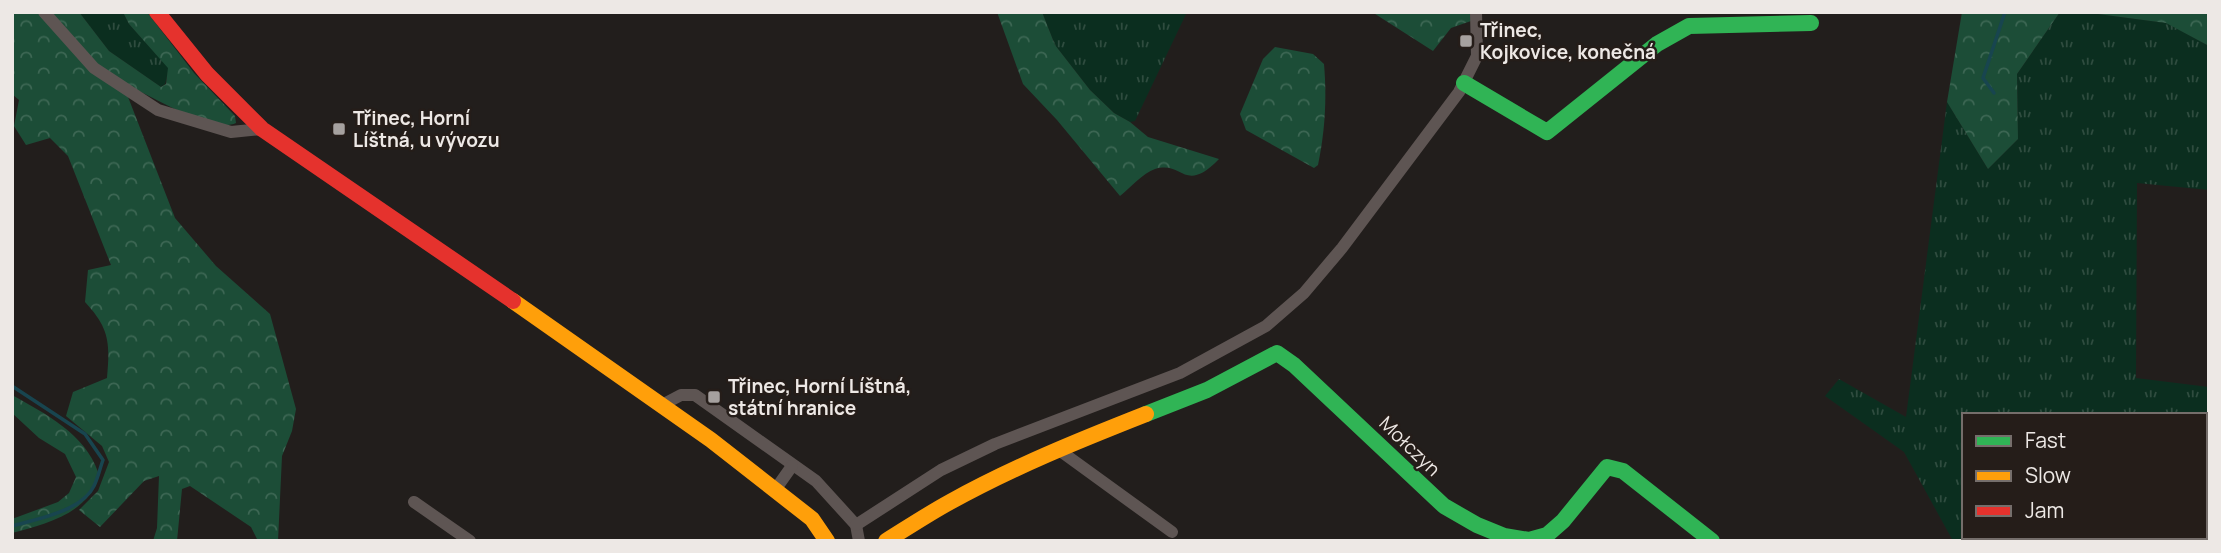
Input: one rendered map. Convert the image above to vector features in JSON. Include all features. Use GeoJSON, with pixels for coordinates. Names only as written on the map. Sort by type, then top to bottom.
{"type":"FeatureCollection","features":[{"type":"Feature","properties":{"kind":"street"},"geometry":{"type":"LineString","coordinates":[[44,12],[94,68],[158,110],[231,132],[262,129]]}},
{"type":"Feature","properties":{"kind":"street"},"geometry":{"type":"LineString","coordinates":[[157,12],[207,74],[262,129],[662,405],[775,489],[811,519],[827,541]]}},
{"type":"Feature","properties":{"kind":"street"},"geometry":{"type":"LineString","coordinates":[[856,525],[941,470],[995,444],[1180,373],[1266,326],[1304,293],[1342,248],[1459,92],[1477,56],[1476,12]]}},
{"type":"Feature","properties":{"kind":"street"},"geometry":{"type":"LineString","coordinates":[[1464,83],[1547,132],[1657,44],[1689,26],[1811,23]]}},
{"type":"Feature","properties":{"kind":"street","name":"Mołczyn"},"geometry":{"type":"LineString","coordinates":[[886,541],[950,502],[1059,450],[1207,390],[1277,354],[1294,365],[1419,484],[1464,520],[1523,540],[1542,539],[1565,518],[1595,478],[1607,467],[1623,471],[1712,541]]}},
{"type":"Feature","properties":{"kind":"street"},"geometry":{"type":"LineString","coordinates":[[662,405],[681,395],[695,395],[816,481],[856,525],[859,541]]}},
{"type":"Feature","properties":{"kind":"street"},"geometry":{"type":"LineString","coordinates":[[1059,450],[1172,532]]}},
{"type":"Feature","properties":{"kind":"street"},"geometry":{"type":"LineString","coordinates":[[775,489],[792,466]]}},
{"type":"Feature","properties":{"kind":"street"},"geometry":{"type":"LineString","coordinates":[[414,502],[470,541]]}},
{"type":"Feature","properties":{"kind":"green space"},"geometry":{"type":"Polygon","coordinates":[[[12,12],[79,12],[109,51],[161,87],[166,84],[168,68],[129,24],[123,12],[147,12],[194,73],[235,116],[236,123],[211,123],[123,84],[175,218],[216,266],[270,314],[296,409],[292,431],[282,456],[278,541],[258,541],[251,527],[190,486],[182,489],[177,541],[153,541],[157,528],[159,476],[144,481],[100,527],[79,510],[98,491],[109,462],[102,446],[66,416],[73,392],[107,378],[108,346],[104,329],[85,302],[88,270],[111,265],[68,156],[50,138],[26,145],[14,126],[19,100],[12,94],[12,12]]]}},
{"type":"Feature","properties":{"kind":"green space"},"geometry":{"type":"Polygon","coordinates":[[[79,12],[123,12],[129,24],[169,68],[165,84],[161,87],[109,51],[79,12]]]}},
{"type":"Feature","properties":{"kind":"green space"},"geometry":{"type":"Polygon","coordinates":[[[997,12],[1042,12],[1055,45],[1090,90],[1114,113],[1148,137],[1219,159],[1207,169],[1191,176],[1164,167],[1155,169],[1141,177],[1120,196],[1057,120],[1023,84],[997,12]]]}},
{"type":"Feature","properties":{"kind":"green space"},"geometry":{"type":"Polygon","coordinates":[[[1042,12],[1187,12],[1135,121],[1130,122],[1114,113],[1090,90],[1055,45],[1042,12]]]}},
{"type":"Feature","properties":{"kind":"green space"},"geometry":{"type":"Polygon","coordinates":[[[1372,12],[1470,12],[1471,21],[1451,28],[1433,51],[1372,12]]]}},
{"type":"Feature","properties":{"kind":"green space"},"geometry":{"type":"Polygon","coordinates":[[[1962,12],[2060,12],[2017,74],[2018,139],[1988,169],[1947,102],[1962,12]]]}},
{"type":"Feature","properties":{"kind":"green space"},"geometry":{"type":"Polygon","coordinates":[[[2060,12],[2083,12],[2167,23],[2209,46],[2209,190],[2137,183],[2136,378],[2209,387],[2209,471],[2207,413],[1962,413],[1962,539],[2186,541],[1953,541],[1904,452],[1825,396],[1839,379],[1906,417],[1947,102],[1988,169],[2018,139],[2017,74],[2060,12]]]}},
{"type":"Feature","properties":{"kind":"green space"},"geometry":{"type":"Polygon","coordinates":[[[2083,12],[2209,12],[2209,46],[2166,23],[2083,12]]]}},
{"type":"Feature","properties":{"kind":"green space"},"geometry":{"type":"Polygon","coordinates":[[[1275,47],[1313,54],[1324,64],[1324,127],[1318,165],[1314,168],[1246,130],[1240,114],[1263,59],[1275,47]]]}},
{"type":"Feature","properties":{"kind":"green space"},"geometry":{"type":"Polygon","coordinates":[[[12,395],[63,426],[84,447],[98,472],[87,498],[77,507],[52,521],[12,533],[12,519],[58,502],[69,493],[76,477],[65,454],[39,438],[12,413],[12,395]]]}},
{"type":"Feature","properties":{"kind":"waterway"},"geometry":{"type":"LineString","coordinates":[[1994,93],[1983,78],[2005,12]]}},
{"type":"Feature","properties":{"kind":"waterway"},"geometry":{"type":"LineString","coordinates":[[12,386],[85,434],[103,460],[94,486],[80,502],[58,513],[12,526]]}},
{"type":"Feature","properties":{"kind":"traffic: fast"},"geometry":{"type":"LineString","coordinates":[[1464,83],[1547,132],[1657,44],[1689,26],[1811,23]]}},
{"type":"Feature","properties":{"kind":"traffic: fast"},"geometry":{"type":"LineString","coordinates":[[1146,414],[1207,390],[1277,353],[1294,365],[1444,506],[1477,525],[1504,536],[1529,540],[1547,535],[1563,521],[1607,467],[1623,471],[1712,541]]}},
{"type":"Feature","properties":{"kind":"traffic: slow"},"geometry":{"type":"LineString","coordinates":[[513,301],[711,440],[812,519],[827,541]]}},
{"type":"Feature","properties":{"kind":"traffic: slow"},"geometry":{"type":"LineString","coordinates":[[886,541],[998,477],[1146,414]]}},
{"type":"Feature","properties":{"kind":"traffic: jam"},"geometry":{"type":"LineString","coordinates":[[157,12],[207,74],[262,129],[513,301]]}},
{"type":"Feature","properties":{"kind":"place","name":"Třinec, Kojkovice, konečná"},"geometry":{"type":"Point","coordinates":[1466,41]}},
{"type":"Feature","properties":{"kind":"place","name":"Třinec, Horní Líštná, u vývozu"},"geometry":{"type":"Point","coordinates":[339,129]}},
{"type":"Feature","properties":{"kind":"place","name":"Třinec, Horní Líštná, státní hranice"},"geometry":{"type":"Point","coordinates":[714,397]}}]}
